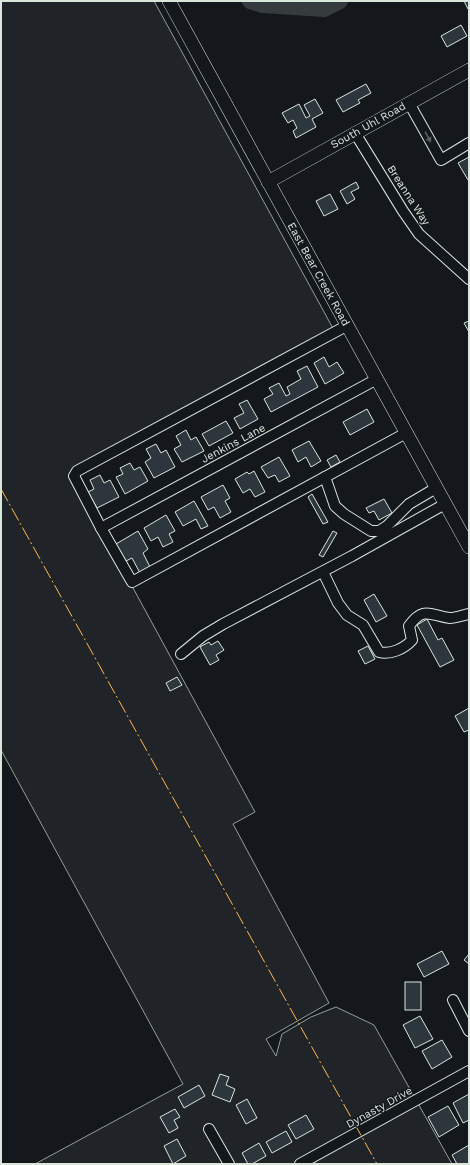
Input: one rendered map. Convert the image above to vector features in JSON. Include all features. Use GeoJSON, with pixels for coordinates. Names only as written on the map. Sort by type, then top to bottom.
{"type":"FeatureCollection","features":[{"type":"Feature","properties":{"kind":"main road","name":"East Bear Creek Road"},"geometry":{"type":"LineString","coordinates":[[169,1],[469,547]]}},
{"type":"Feature","properties":{"kind":"main road","name":"South Uhl Road"},"geometry":{"type":"LineString","coordinates":[[268,182],[469,70]]}},
{"type":"Feature","properties":{"kind":"street"},"geometry":{"type":"LineString","coordinates":[[409,103],[441,160],[469,143]]}},
{"type":"Feature","properties":{"kind":"street","name":"Breanna Way"},"geometry":{"type":"LineString","coordinates":[[355,133],[403,212],[419,234],[469,280]]}},
{"type":"Feature","properties":{"kind":"street"},"geometry":{"type":"LineString","coordinates":[[348,325],[78,471],[74,476],[100,528],[132,582],[406,433]]}},
{"type":"Feature","properties":{"kind":"street","name":"Jenkins Lane"},"geometry":{"type":"LineString","coordinates":[[100,528],[377,379]]}},
{"type":"Feature","properties":{"kind":"street"},"geometry":{"type":"LineString","coordinates":[[325,477],[336,506],[344,514],[371,531],[379,531],[387,526],[408,504],[436,488]]}},
{"type":"Feature","properties":{"kind":"street"},"geometry":{"type":"LineString","coordinates":[[181,654],[203,636],[223,624],[323,572],[446,504]]}},
{"type":"Feature","properties":{"kind":"street"},"geometry":{"type":"LineString","coordinates":[[323,572],[338,602],[347,615],[363,625],[379,652],[387,654],[408,644],[412,640],[409,626],[412,621],[420,615],[430,613],[450,618],[469,614]]}},
{"type":"Feature","properties":{"kind":"street"},"geometry":{"type":"LineString","coordinates":[[453,1000],[469,1031]]}},
{"type":"Feature","properties":{"kind":"street","name":"Dynasty Drive"},"geometry":{"type":"LineString","coordinates":[[300,1164],[469,1071]]}},
{"type":"Feature","properties":{"kind":"street"},"geometry":{"type":"LineString","coordinates":[[209,1129],[228,1164]]}},
{"type":"Feature","properties":{"kind":"shaded area"},"geometry":{"type":"Polygon","coordinates":[[[1,1],[154,1],[335,332],[71,474],[255,812],[233,824],[329,1003],[266,1039],[276,1056],[282,1034],[311,1017],[336,1007],[374,1025],[452,1164],[35,1164],[183,1084],[1,750],[1,1]]]}},
{"type":"Feature","properties":{"kind":"building"},"geometry":{"type":"Polygon","coordinates":[[[464,1],[469,1],[468,9],[464,1]]]}},
{"type":"Feature","properties":{"kind":"building"},"geometry":{"type":"Polygon","coordinates":[[[461,25],[467,36],[447,47],[441,36],[461,25]]]}},
{"type":"Feature","properties":{"kind":"building"},"geometry":{"type":"Polygon","coordinates":[[[366,84],[371,93],[358,100],[360,103],[343,112],[336,100],[366,84]]]}},
{"type":"Feature","properties":{"kind":"building"},"geometry":{"type":"Polygon","coordinates":[[[315,99],[323,113],[312,119],[316,127],[296,138],[293,131],[297,128],[293,120],[288,123],[282,113],[299,104],[306,118],[310,116],[304,105],[315,99]]]}},
{"type":"Feature","properties":{"kind":"building"},"geometry":{"type":"Polygon","coordinates":[[[469,157],[469,179],[468,180],[458,163],[469,157]]]}},
{"type":"Feature","properties":{"kind":"building"},"geometry":{"type":"Polygon","coordinates":[[[356,182],[359,188],[351,192],[355,199],[347,204],[340,191],[356,182]]]}},
{"type":"Feature","properties":{"kind":"building"},"geometry":{"type":"Polygon","coordinates":[[[330,194],[338,209],[324,216],[316,201],[330,194]]]}},
{"type":"Feature","properties":{"kind":"building"},"geometry":{"type":"Polygon","coordinates":[[[469,321],[469,332],[464,323],[469,321]]]}},
{"type":"Feature","properties":{"kind":"building"},"geometry":{"type":"Polygon","coordinates":[[[324,357],[329,367],[337,362],[344,373],[325,384],[314,363],[324,357]]]}},
{"type":"Feature","properties":{"kind":"building"},"geometry":{"type":"Polygon","coordinates":[[[307,366],[318,387],[271,412],[264,399],[273,394],[269,388],[279,383],[286,396],[290,394],[287,387],[301,379],[297,371],[307,366]]]}},
{"type":"Feature","properties":{"kind":"building"},"geometry":{"type":"Polygon","coordinates":[[[247,400],[258,419],[240,429],[234,418],[244,413],[239,404],[247,400]]]}},
{"type":"Feature","properties":{"kind":"building"},"geometry":{"type":"Polygon","coordinates":[[[367,409],[374,422],[350,435],[343,422],[367,409]]]}},
{"type":"Feature","properties":{"kind":"building"},"geometry":{"type":"Polygon","coordinates":[[[226,421],[233,433],[209,446],[202,434],[226,421]]]}},
{"type":"Feature","properties":{"kind":"building"},"geometry":{"type":"Polygon","coordinates":[[[186,430],[191,440],[196,437],[204,451],[182,462],[174,449],[181,445],[176,436],[186,430]]]}},
{"type":"Feature","properties":{"kind":"building"},"geometry":{"type":"Polygon","coordinates":[[[309,441],[321,461],[311,467],[306,457],[298,462],[292,450],[309,441]]]}},
{"type":"Feature","properties":{"kind":"building"},"geometry":{"type":"Polygon","coordinates":[[[156,444],[161,453],[166,450],[175,467],[154,478],[145,462],[151,458],[146,449],[156,444]]]}},
{"type":"Feature","properties":{"kind":"building"},"geometry":{"type":"Polygon","coordinates":[[[336,455],[340,462],[331,467],[327,460],[336,455]]]}},
{"type":"Feature","properties":{"kind":"building"},"geometry":{"type":"Polygon","coordinates":[[[279,457],[290,476],[279,482],[275,475],[268,478],[261,467],[279,457]]]}},
{"type":"Feature","properties":{"kind":"building"},"geometry":{"type":"Polygon","coordinates":[[[130,463],[134,470],[140,467],[148,481],[125,494],[116,477],[123,474],[120,468],[130,463]]]}},
{"type":"Feature","properties":{"kind":"building"},"geometry":{"type":"Polygon","coordinates":[[[254,471],[265,492],[255,497],[250,489],[243,493],[235,479],[247,472],[249,474],[254,471]]]}},
{"type":"Feature","properties":{"kind":"building"},"geometry":{"type":"Polygon","coordinates":[[[100,475],[104,483],[110,480],[119,497],[97,508],[88,492],[94,489],[90,480],[100,475]]]}},
{"type":"Feature","properties":{"kind":"building"},"geometry":{"type":"Polygon","coordinates":[[[223,485],[230,498],[225,501],[231,512],[220,518],[214,507],[208,510],[201,497],[223,485]]]}},
{"type":"Feature","properties":{"kind":"building"},"geometry":{"type":"Polygon","coordinates":[[[312,494],[328,522],[323,524],[308,497],[312,494]]]}},
{"type":"Feature","properties":{"kind":"building"},"geometry":{"type":"Polygon","coordinates":[[[384,499],[392,513],[379,520],[374,511],[369,513],[366,508],[384,499]]]}},
{"type":"Feature","properties":{"kind":"building"},"geometry":{"type":"Polygon","coordinates":[[[194,501],[208,526],[201,529],[196,519],[183,526],[175,512],[194,501]]]}},
{"type":"Feature","properties":{"kind":"building"},"geometry":{"type":"Polygon","coordinates":[[[166,515],[175,531],[169,534],[173,542],[163,547],[158,537],[151,541],[144,528],[166,515]]]}},
{"type":"Feature","properties":{"kind":"building"},"geometry":{"type":"Polygon","coordinates":[[[138,531],[148,549],[143,553],[150,567],[140,573],[132,558],[126,561],[116,544],[138,531]]]}},
{"type":"Feature","properties":{"kind":"building"},"geometry":{"type":"Polygon","coordinates":[[[333,531],[337,533],[323,557],[319,555],[333,531]]]}},
{"type":"Feature","properties":{"kind":"building"},"geometry":{"type":"Polygon","coordinates":[[[374,594],[387,616],[376,622],[364,600],[374,594]]]}},
{"type":"Feature","properties":{"kind":"building"},"geometry":{"type":"Polygon","coordinates":[[[427,619],[438,640],[442,638],[454,660],[440,667],[417,625],[427,619]]]}},
{"type":"Feature","properties":{"kind":"building"},"geometry":{"type":"Polygon","coordinates":[[[218,641],[224,650],[216,655],[219,660],[210,665],[200,647],[209,642],[211,645],[218,641]]]}},
{"type":"Feature","properties":{"kind":"building"},"geometry":{"type":"Polygon","coordinates":[[[368,646],[375,659],[365,664],[358,651],[368,646]]]}},
{"type":"Feature","properties":{"kind":"building"},"geometry":{"type":"Polygon","coordinates":[[[177,677],[182,685],[170,691],[166,683],[177,677]]]}},
{"type":"Feature","properties":{"kind":"building"},"geometry":{"type":"Polygon","coordinates":[[[469,708],[469,730],[464,732],[455,716],[469,708]]]}},
{"type":"Feature","properties":{"kind":"building"},"geometry":{"type":"Polygon","coordinates":[[[442,951],[449,964],[424,977],[417,964],[442,951]]]}},
{"type":"Feature","properties":{"kind":"building"},"geometry":{"type":"Polygon","coordinates":[[[469,954],[469,964],[464,960],[469,954]]]}},
{"type":"Feature","properties":{"kind":"building"},"geometry":{"type":"Polygon","coordinates":[[[405,982],[421,982],[421,1010],[405,1010],[405,982]]]}},
{"type":"Feature","properties":{"kind":"building"},"geometry":{"type":"Polygon","coordinates":[[[420,1016],[433,1039],[415,1048],[403,1025],[420,1016]]]}},
{"type":"Feature","properties":{"kind":"building"},"geometry":{"type":"Polygon","coordinates":[[[442,1040],[452,1057],[432,1069],[422,1051],[442,1040]]]}},
{"type":"Feature","properties":{"kind":"building"},"geometry":{"type":"Polygon","coordinates":[[[220,1074],[229,1077],[226,1085],[235,1089],[230,1102],[212,1095],[220,1074]]]}},
{"type":"Feature","properties":{"kind":"building"},"geometry":{"type":"Polygon","coordinates":[[[199,1085],[205,1096],[184,1108],[178,1097],[199,1085]]]}},
{"type":"Feature","properties":{"kind":"building"},"geometry":{"type":"Polygon","coordinates":[[[469,1094],[469,1120],[463,1123],[453,1103],[469,1094]]]}},
{"type":"Feature","properties":{"kind":"building"},"geometry":{"type":"Polygon","coordinates":[[[247,1099],[257,1118],[246,1124],[236,1105],[247,1099]]]}},
{"type":"Feature","properties":{"kind":"building"},"geometry":{"type":"Polygon","coordinates":[[[448,1106],[459,1125],[439,1137],[428,1117],[448,1106]]]}},
{"type":"Feature","properties":{"kind":"building"},"geometry":{"type":"Polygon","coordinates":[[[175,1109],[180,1117],[174,1120],[178,1128],[169,1133],[160,1117],[175,1109]]]}},
{"type":"Feature","properties":{"kind":"building"},"geometry":{"type":"Polygon","coordinates":[[[306,1115],[314,1129],[296,1139],[288,1125],[306,1115]]]}},
{"type":"Feature","properties":{"kind":"building"},"geometry":{"type":"Polygon","coordinates":[[[286,1131],[292,1142],[272,1153],[266,1142],[286,1131]]]}},
{"type":"Feature","properties":{"kind":"building"},"geometry":{"type":"Polygon","coordinates":[[[177,1139],[186,1156],[173,1164],[164,1146],[177,1139]]]}},
{"type":"Feature","properties":{"kind":"building"},"geometry":{"type":"Polygon","coordinates":[[[259,1143],[266,1156],[252,1164],[248,1164],[242,1153],[259,1143]]]}},
{"type":"Feature","properties":{"kind":"building"},"geometry":{"type":"Polygon","coordinates":[[[469,1145],[469,1164],[457,1164],[452,1155],[469,1145]]]}},
{"type":"Feature","properties":{"kind":"waterway"},"geometry":{"type":"LineString","coordinates":[[250,1],[263,5],[324,9],[340,1]]}},
{"type":"Feature","properties":{"kind":"power"},"geometry":{"type":"LineString","coordinates":[[1,489],[377,1164]]}}]}
